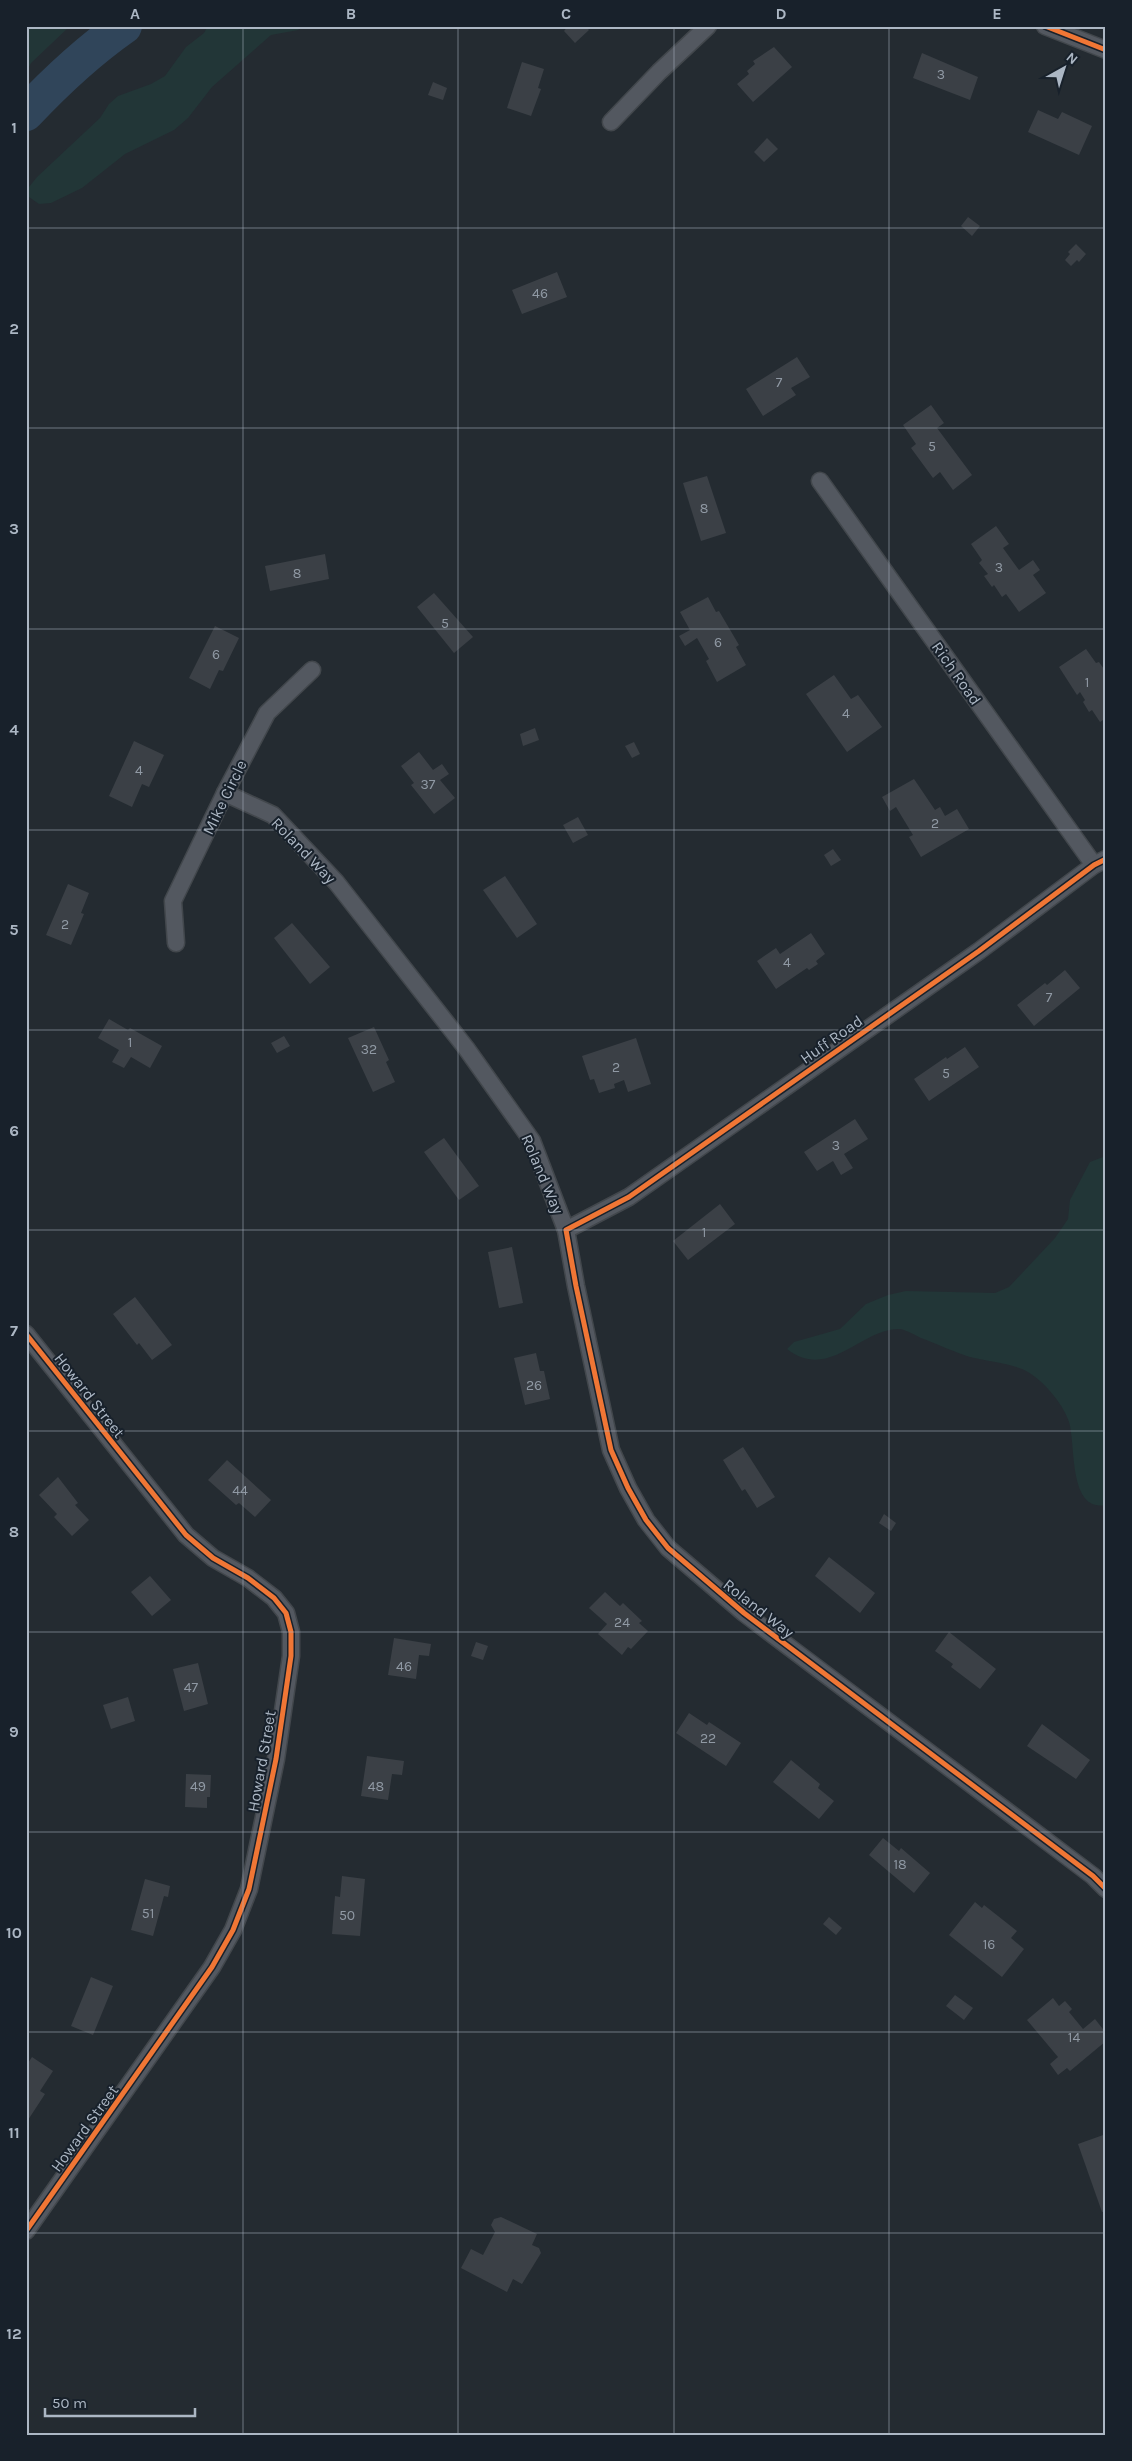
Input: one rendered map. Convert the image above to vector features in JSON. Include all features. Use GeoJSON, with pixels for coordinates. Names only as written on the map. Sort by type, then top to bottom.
{"type":"FeatureCollection","features":[{"type":"Feature","properties":{"kind":"street"},"geometry":{"type":"LineString","coordinates":[[611,122],[659,72],[708,26]]}},
{"type":"Feature","properties":{"kind":"street"},"geometry":{"type":"LineString","coordinates":[[1044,26],[1106,50]]}},
{"type":"Feature","properties":{"kind":"street","name":"Rich Road"},"geometry":{"type":"LineString","coordinates":[[820,481],[1100,862]]}},
{"type":"Feature","properties":{"kind":"street","name":"Mike Circle"},"geometry":{"type":"LineString","coordinates":[[176,943],[173,901],[225,794],[267,713],[312,670]]}},
{"type":"Feature","properties":{"kind":"street","name":"Roland Way"},"geometry":{"type":"LineString","coordinates":[[225,794],[273,815],[336,882],[466,1048],[532,1141],[566,1230],[576,1286],[612,1450],[637,1504],[668,1548],[744,1613],[1093,1876],[1106,1888]]}},
{"type":"Feature","properties":{"kind":"street","name":"Huff Road"},"geometry":{"type":"LineString","coordinates":[[566,1230],[628,1197],[979,951],[1100,862]]}},
{"type":"Feature","properties":{"kind":"street","name":"Howard Street"},"geometry":{"type":"LineString","coordinates":[[26,1334],[186,1536],[213,1558],[248,1578],[274,1598],[286,1613],[291,1632],[291,1656],[276,1759],[260,1843],[250,1889],[233,1930],[206,1975],[26,2231]]}},
{"type":"Feature","properties":{"kind":"green space"},"geometry":{"type":"Polygon","coordinates":[[[26,26],[70,26],[31,63],[26,73],[26,26]]]}},
{"type":"Feature","properties":{"kind":"green space"},"geometry":{"type":"Polygon","coordinates":[[[208,26],[303,26],[298,30],[271,35],[212,87],[188,118],[174,130],[125,154],[82,188],[51,203],[39,204],[29,197],[29,187],[37,177],[100,118],[109,104],[118,96],[151,84],[165,76],[186,47],[204,33],[208,26]]]}},
{"type":"Feature","properties":{"kind":"green space"},"geometry":{"type":"Polygon","coordinates":[[[26,93],[39,121],[26,135],[26,93]]]}},
{"type":"Feature","properties":{"kind":"green space"},"geometry":{"type":"Polygon","coordinates":[[[1106,1157],[1106,1505],[1094,1504],[1085,1498],[1079,1488],[1076,1475],[1071,1432],[1066,1415],[1057,1399],[1044,1384],[1022,1369],[970,1357],[900,1329],[872,1336],[845,1351],[817,1360],[802,1358],[787,1349],[794,1342],[840,1329],[866,1304],[888,1295],[906,1291],[995,1293],[1009,1287],[1055,1238],[1068,1219],[1070,1200],[1090,1162],[1106,1157]]]}},
{"type":"Feature","properties":{"kind":"building"},"geometry":{"type":"Polygon","coordinates":[[[568,26],[585,26],[589,30],[575,43],[564,31],[568,26]]]}},
{"type":"Feature","properties":{"kind":"building"},"geometry":{"type":"Polygon","coordinates":[[[774,47],[792,67],[753,102],[737,84],[749,74],[747,71],[755,64],[753,61],[774,47]]]}},
{"type":"Feature","properties":{"kind":"building"},"geometry":{"type":"Polygon","coordinates":[[[922,53],[978,77],[970,100],[913,78],[922,53]]]}},
{"type":"Feature","properties":{"kind":"building"},"geometry":{"type":"Polygon","coordinates":[[[522,62],[544,69],[538,88],[541,89],[531,116],[507,108],[522,62]]]}},
{"type":"Feature","properties":{"kind":"building"},"geometry":{"type":"Polygon","coordinates":[[[433,82],[447,88],[443,100],[428,95],[433,82]]]}},
{"type":"Feature","properties":{"kind":"building"},"geometry":{"type":"Polygon","coordinates":[[[1038,110],[1058,119],[1062,112],[1092,126],[1079,155],[1028,132],[1038,110]]]}},
{"type":"Feature","properties":{"kind":"building"},"geometry":{"type":"Polygon","coordinates":[[[767,138],[778,149],[764,162],[754,152],[767,138]]]}},
{"type":"Feature","properties":{"kind":"building"},"geometry":{"type":"Polygon","coordinates":[[[968,217],[980,226],[972,236],[961,226],[968,217]]]}},
{"type":"Feature","properties":{"kind":"building"},"geometry":{"type":"Polygon","coordinates":[[[1076,244],[1086,254],[1079,262],[1077,260],[1071,266],[1065,260],[1070,254],[1068,252],[1076,244]]]}},
{"type":"Feature","properties":{"kind":"building"},"geometry":{"type":"Polygon","coordinates":[[[557,272],[567,297],[522,314],[512,290],[557,272]]]}},
{"type":"Feature","properties":{"kind":"building"},"geometry":{"type":"Polygon","coordinates":[[[797,357],[810,377],[791,388],[796,395],[763,416],[746,389],[797,357]]]}},
{"type":"Feature","properties":{"kind":"building"},"geometry":{"type":"Polygon","coordinates":[[[931,405],[944,423],[937,428],[972,475],[953,490],[940,472],[933,478],[911,448],[916,444],[903,425],[931,405]]]}},
{"type":"Feature","properties":{"kind":"building"},"geometry":{"type":"Polygon","coordinates":[[[707,476],[726,533],[701,541],[683,483],[707,476]]]}},
{"type":"Feature","properties":{"kind":"building"},"geometry":{"type":"Polygon","coordinates":[[[996,526],[1009,544],[1003,548],[1019,570],[1033,560],[1040,570],[1033,575],[1046,593],[1019,612],[1006,594],[1002,597],[994,585],[992,587],[984,576],[988,574],[979,563],[982,560],[971,544],[996,526]]]}},
{"type":"Feature","properties":{"kind":"building"},"geometry":{"type":"Polygon","coordinates":[[[325,554],[329,579],[270,591],[265,566],[325,554]]]}},
{"type":"Feature","properties":{"kind":"building"},"geometry":{"type":"Polygon","coordinates":[[[434,593],[473,637],[454,653],[417,607],[434,593]]]}},
{"type":"Feature","properties":{"kind":"building"},"geometry":{"type":"Polygon","coordinates":[[[708,597],[716,612],[719,611],[739,645],[736,647],[746,665],[717,682],[706,661],[709,659],[697,638],[685,646],[679,636],[690,630],[680,612],[708,597]]]}},
{"type":"Feature","properties":{"kind":"building"},"geometry":{"type":"Polygon","coordinates":[[[215,626],[239,638],[223,671],[219,670],[210,689],[189,678],[215,626]]]}},
{"type":"Feature","properties":{"kind":"building"},"geometry":{"type":"Polygon","coordinates":[[[1086,649],[1096,663],[1099,662],[1106,672],[1106,718],[1100,722],[1092,710],[1089,712],[1080,692],[1077,695],[1059,667],[1086,649]]]}},
{"type":"Feature","properties":{"kind":"building"},"geometry":{"type":"Polygon","coordinates":[[[834,675],[851,699],[858,695],[882,727],[847,752],[806,694],[834,675]]]}},
{"type":"Feature","properties":{"kind":"building"},"geometry":{"type":"Polygon","coordinates":[[[535,728],[539,740],[523,746],[520,734],[535,728]]]}},
{"type":"Feature","properties":{"kind":"building"},"geometry":{"type":"Polygon","coordinates":[[[134,741],[164,755],[149,787],[142,784],[132,807],[109,796],[134,741]]]}},
{"type":"Feature","properties":{"kind":"building"},"geometry":{"type":"Polygon","coordinates":[[[634,742],[640,754],[632,758],[625,746],[634,742]]]}},
{"type":"Feature","properties":{"kind":"building"},"geometry":{"type":"Polygon","coordinates":[[[419,752],[433,770],[442,764],[449,774],[440,780],[455,798],[434,814],[411,785],[414,783],[401,766],[419,752]]]}},
{"type":"Feature","properties":{"kind":"building"},"geometry":{"type":"Polygon","coordinates":[[[914,779],[935,810],[940,807],[945,816],[957,809],[969,829],[921,857],[909,837],[913,835],[896,807],[890,811],[882,797],[914,779]]]}},
{"type":"Feature","properties":{"kind":"building"},"geometry":{"type":"Polygon","coordinates":[[[578,817],[588,835],[573,843],[563,825],[578,817]]]}},
{"type":"Feature","properties":{"kind":"building"},"geometry":{"type":"Polygon","coordinates":[[[833,849],[841,860],[831,866],[824,855],[833,849]]]}},
{"type":"Feature","properties":{"kind":"building"},"geometry":{"type":"Polygon","coordinates":[[[505,876],[537,924],[517,938],[483,890],[505,876]]]}},
{"type":"Feature","properties":{"kind":"building"},"geometry":{"type":"Polygon","coordinates":[[[68,884],[89,893],[81,913],[84,914],[71,945],[46,935],[68,884]]]}},
{"type":"Feature","properties":{"kind":"building"},"geometry":{"type":"Polygon","coordinates":[[[292,923],[330,967],[310,984],[274,938],[292,923]]]}},
{"type":"Feature","properties":{"kind":"building"},"geometry":{"type":"Polygon","coordinates":[[[811,933],[825,954],[816,961],[818,964],[809,970],[807,968],[776,989],[757,961],[776,948],[780,954],[811,933]]]}},
{"type":"Feature","properties":{"kind":"building"},"geometry":{"type":"Polygon","coordinates":[[[1065,970],[1080,988],[1034,1026],[1017,1005],[1045,983],[1047,985],[1065,970]]]}},
{"type":"Feature","properties":{"kind":"building"},"geometry":{"type":"Polygon","coordinates":[[[109,1019],[128,1030],[130,1028],[162,1046],[150,1068],[131,1057],[124,1068],[112,1062],[119,1050],[98,1038],[109,1019]]]}},
{"type":"Feature","properties":{"kind":"building"},"geometry":{"type":"Polygon","coordinates":[[[374,1027],[389,1060],[386,1062],[395,1082],[373,1092],[348,1038],[374,1027]]]}},
{"type":"Feature","properties":{"kind":"building"},"geometry":{"type":"Polygon","coordinates":[[[284,1036],[290,1046],[277,1053],[271,1043],[284,1036]]]}},
{"type":"Feature","properties":{"kind":"building"},"geometry":{"type":"Polygon","coordinates":[[[636,1038],[651,1084],[628,1092],[624,1080],[614,1084],[615,1088],[599,1093],[594,1079],[590,1080],[582,1056],[636,1038]]]}},
{"type":"Feature","properties":{"kind":"building"},"geometry":{"type":"Polygon","coordinates":[[[965,1047],[979,1067],[929,1101],[914,1079],[946,1057],[947,1059],[965,1047]]]}},
{"type":"Feature","properties":{"kind":"building"},"geometry":{"type":"Polygon","coordinates":[[[855,1119],[868,1139],[844,1154],[853,1168],[841,1175],[833,1161],[817,1171],[804,1152],[855,1119]]]}},
{"type":"Feature","properties":{"kind":"building"},"geometry":{"type":"Polygon","coordinates":[[[444,1138],[479,1186],[459,1200],[424,1152],[444,1138]]]}},
{"type":"Feature","properties":{"kind":"building"},"geometry":{"type":"Polygon","coordinates":[[[720,1204],[735,1224],[688,1260],[673,1241],[720,1204]]]}},
{"type":"Feature","properties":{"kind":"building"},"geometry":{"type":"Polygon","coordinates":[[[512,1247],[523,1303],[499,1308],[488,1252],[512,1247]]]}},
{"type":"Feature","properties":{"kind":"building"},"geometry":{"type":"Polygon","coordinates":[[[135,1297],[172,1345],[152,1360],[139,1343],[137,1345],[113,1314],[135,1297]]]}},
{"type":"Feature","properties":{"kind":"building"},"geometry":{"type":"Polygon","coordinates":[[[536,1353],[540,1371],[544,1371],[550,1399],[525,1405],[514,1358],[536,1353]]]}},
{"type":"Feature","properties":{"kind":"building"},"geometry":{"type":"Polygon","coordinates":[[[743,1447],[775,1497],[757,1508],[745,1489],[742,1491],[723,1460],[743,1447]]]}},
{"type":"Feature","properties":{"kind":"building"},"geometry":{"type":"Polygon","coordinates":[[[227,1460],[271,1500],[255,1517],[239,1503],[236,1505],[208,1480],[227,1460]]]}},
{"type":"Feature","properties":{"kind":"building"},"geometry":{"type":"Polygon","coordinates":[[[58,1477],[78,1503],[75,1505],[89,1520],[72,1536],[54,1517],[57,1514],[39,1495],[58,1477]]]}},
{"type":"Feature","properties":{"kind":"building"},"geometry":{"type":"Polygon","coordinates":[[[884,1514],[896,1523],[891,1531],[879,1523],[884,1514]]]}},
{"type":"Feature","properties":{"kind":"building"},"geometry":{"type":"Polygon","coordinates":[[[829,1557],[875,1593],[860,1613],[815,1576],[829,1557]]]}},
{"type":"Feature","properties":{"kind":"building"},"geometry":{"type":"Polygon","coordinates":[[[150,1576],[171,1600],[152,1616],[131,1592],[150,1576]]]}},
{"type":"Feature","properties":{"kind":"building"},"geometry":{"type":"Polygon","coordinates":[[[605,1592],[620,1606],[623,1603],[642,1621],[639,1623],[648,1631],[631,1649],[628,1647],[622,1655],[598,1634],[607,1624],[589,1608],[605,1592]]]}},
{"type":"Feature","properties":{"kind":"building"},"geometry":{"type":"Polygon","coordinates":[[[949,1632],[996,1669],[980,1689],[951,1667],[953,1664],[935,1651],[949,1632]]]}},
{"type":"Feature","properties":{"kind":"building"},"geometry":{"type":"Polygon","coordinates":[[[394,1638],[431,1644],[429,1656],[419,1655],[416,1679],[388,1675],[394,1638]]]}},
{"type":"Feature","properties":{"kind":"building"},"geometry":{"type":"Polygon","coordinates":[[[476,1642],[488,1646],[483,1660],[471,1656],[476,1642]]]}},
{"type":"Feature","properties":{"kind":"building"},"geometry":{"type":"Polygon","coordinates":[[[198,1663],[208,1704],[184,1711],[173,1669],[198,1663]]]}},
{"type":"Feature","properties":{"kind":"building"},"geometry":{"type":"Polygon","coordinates":[[[128,1697],[135,1721],[111,1729],[103,1705],[128,1697]]]}},
{"type":"Feature","properties":{"kind":"building"},"geometry":{"type":"Polygon","coordinates":[[[689,1713],[707,1725],[709,1722],[741,1743],[726,1766],[676,1733],[689,1713]]]}},
{"type":"Feature","properties":{"kind":"building"},"geometry":{"type":"Polygon","coordinates":[[[1042,1724],[1090,1760],[1076,1779],[1027,1746],[1042,1724]]]}},
{"type":"Feature","properties":{"kind":"building"},"geometry":{"type":"Polygon","coordinates":[[[367,1756],[404,1761],[402,1775],[392,1774],[388,1800],[361,1796],[367,1756]]]}},
{"type":"Feature","properties":{"kind":"building"},"geometry":{"type":"Polygon","coordinates":[[[791,1760],[820,1784],[818,1788],[834,1801],[819,1819],[773,1782],[791,1760]]]}},
{"type":"Feature","properties":{"kind":"building"},"geometry":{"type":"Polygon","coordinates":[[[186,1774],[211,1775],[210,1797],[207,1797],[207,1808],[185,1807],[186,1774]]]}},
{"type":"Feature","properties":{"kind":"building"},"geometry":{"type":"Polygon","coordinates":[[[883,1838],[899,1851],[901,1848],[930,1873],[914,1893],[869,1855],[883,1838]]]}},
{"type":"Feature","properties":{"kind":"building"},"geometry":{"type":"Polygon","coordinates":[[[342,1876],[365,1879],[360,1936],[332,1934],[335,1896],[340,1897],[342,1876]]]}},
{"type":"Feature","properties":{"kind":"building"},"geometry":{"type":"Polygon","coordinates":[[[145,1879],[170,1886],[168,1897],[164,1896],[153,1936],[131,1930],[145,1879]]]}},
{"type":"Feature","properties":{"kind":"building"},"geometry":{"type":"Polygon","coordinates":[[[975,1902],[982,1908],[984,1905],[1017,1931],[1011,1938],[1024,1949],[1002,1977],[949,1935],[975,1902]]]}},
{"type":"Feature","properties":{"kind":"building"},"geometry":{"type":"Polygon","coordinates":[[[829,1917],[842,1928],[836,1935],[823,1924],[829,1917]]]}},
{"type":"Feature","properties":{"kind":"building"},"geometry":{"type":"Polygon","coordinates":[[[91,1977],[113,1986],[93,2035],[71,2026],[91,1977]]]}},
{"type":"Feature","properties":{"kind":"building"},"geometry":{"type":"Polygon","coordinates":[[[955,1995],[973,2008],[964,2020],[946,2006],[955,1995]]]}},
{"type":"Feature","properties":{"kind":"building"},"geometry":{"type":"Polygon","coordinates":[[[1053,1998],[1059,2006],[1065,2001],[1072,2009],[1069,2012],[1083,2029],[1095,2019],[1106,2033],[1106,2041],[1070,2071],[1067,2068],[1058,2075],[1050,2064],[1058,2057],[1027,2020],[1053,1998]]]}},
{"type":"Feature","properties":{"kind":"building"},"geometry":{"type":"Polygon","coordinates":[[[32,2057],[53,2071],[40,2091],[45,2094],[28,2120],[26,2066],[32,2057]]]}},
{"type":"Feature","properties":{"kind":"building"},"geometry":{"type":"Polygon","coordinates":[[[1106,2134],[1106,2211],[1102,2212],[1078,2144],[1106,2134]]]}},
{"type":"Feature","properties":{"kind":"building"},"geometry":{"type":"Polygon","coordinates":[[[501,2217],[537,2234],[532,2245],[539,2248],[541,2253],[522,2284],[513,2279],[507,2292],[461,2268],[471,2249],[483,2255],[495,2232],[491,2225],[494,2219],[501,2217]]]}},
{"type":"Feature","properties":{"kind":"waterway"},"geometry":{"type":"LineString","coordinates":[[26,113],[73,67],[124,26]]}},
{"type":"Feature","properties":{"kind":"cycle path"},"geometry":{"type":"LineString","coordinates":[[1045,26],[1106,50]]}},
{"type":"Feature","properties":{"kind":"cycle path"},"geometry":{"type":"LineString","coordinates":[[1106,859],[1094,865],[979,951],[629,1197],[566,1230],[611,1450],[628,1488],[646,1520],[668,1548],[744,1613],[1093,1876],[1106,1889]]}},
{"type":"Feature","properties":{"kind":"cycle path"},"geometry":{"type":"LineString","coordinates":[[26,1334],[186,1535],[213,1558],[248,1578],[274,1598],[286,1613],[291,1632],[291,1656],[276,1759],[249,1889],[233,1930],[212,1967],[26,2231]]}}]}
